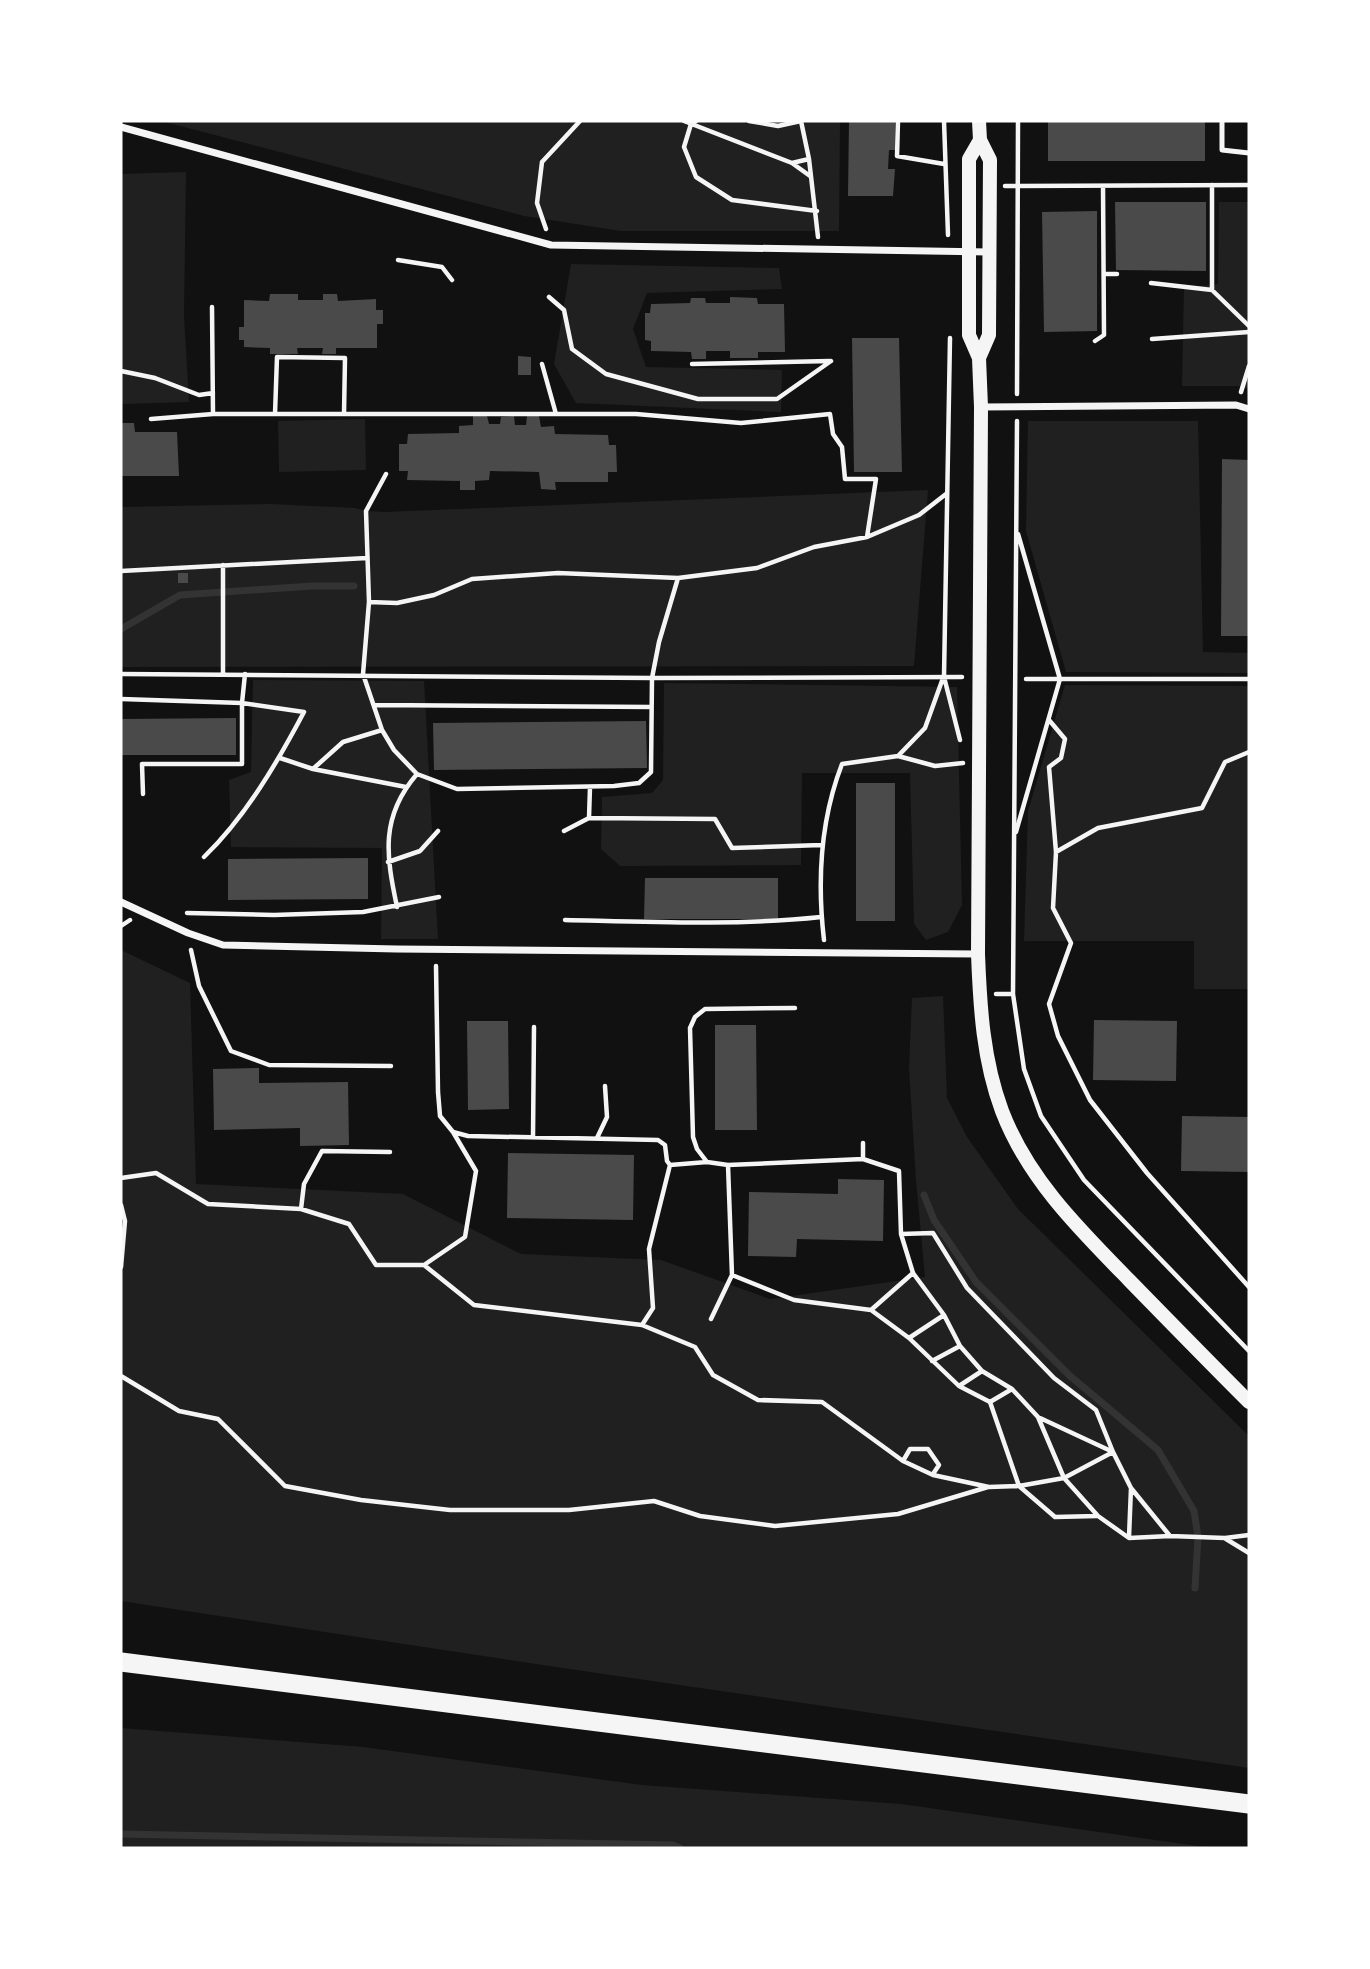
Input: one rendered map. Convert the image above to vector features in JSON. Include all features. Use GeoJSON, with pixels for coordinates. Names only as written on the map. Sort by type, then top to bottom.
{"type":"FeatureCollection","features":[{"type":"Feature","properties":{"kind":"highway"},"geometry":{"type":"LineString","coordinates":[[121,1662],[1249,1804]]}},
{"type":"Feature","properties":{"kind":"main road"},"geometry":{"type":"LineString","coordinates":[[979,121],[980,141],[990,160],[989,335],[979,358]]}},
{"type":"Feature","properties":{"kind":"main road"},"geometry":{"type":"LineString","coordinates":[[980,141],[969,159],[969,335],[979,358],[981,407],[978,954],[979,995],[986,1054],[1002,1110],[1017,1145],[1061,1210],[1249,1402]]}},
{"type":"Feature","properties":{"kind":"street"},"geometry":{"type":"LineString","coordinates":[[121,127],[551,244],[989,252]]}},
{"type":"Feature","properties":{"kind":"street"},"geometry":{"type":"LineString","coordinates":[[981,407],[1236,405],[1249,409]]}},
{"type":"Feature","properties":{"kind":"street"},"geometry":{"type":"LineString","coordinates":[[121,902],[188,933],[223,945],[978,954]]}},
{"type":"Feature","properties":{"kind":"lane"},"geometry":{"type":"LineString","coordinates":[[1222,121],[1222,150],[1249,153]]}},
{"type":"Feature","properties":{"kind":"path"},"geometry":{"type":"LineString","coordinates":[[551,244],[537,203],[542,162],[580,121]]}},
{"type":"Feature","properties":{"kind":"path"},"geometry":{"type":"LineString","coordinates":[[684,121],[792,163],[810,176]]}},
{"type":"Feature","properties":{"kind":"path"},"geometry":{"type":"LineString","coordinates":[[749,121],[778,126],[801,121],[817,211],[818,248]]}},
{"type":"Feature","properties":{"kind":"path"},"geometry":{"type":"LineString","coordinates":[[898,121],[897,156],[945,164]]}},
{"type":"Feature","properties":{"kind":"path"},"geometry":{"type":"LineString","coordinates":[[944,121],[950,251]]}},
{"type":"Feature","properties":{"kind":"path"},"geometry":{"type":"LineString","coordinates":[[1018,121],[1013,994],[1024,1069],[1041,1116],[1084,1180],[1249,1351]]}},
{"type":"Feature","properties":{"kind":"path"},"geometry":{"type":"LineString","coordinates":[[694,123],[684,147],[696,177],[733,200],[817,211]]}},
{"type":"Feature","properties":{"kind":"path"},"geometry":{"type":"LineString","coordinates":[[792,163],[809,159]]}},
{"type":"Feature","properties":{"kind":"path"},"geometry":{"type":"LineString","coordinates":[[1212,185],[1212,290]]}},
{"type":"Feature","properties":{"kind":"path"},"geometry":{"type":"LineString","coordinates":[[1016,186],[1249,185]]}},
{"type":"Feature","properties":{"kind":"path"},"geometry":{"type":"LineString","coordinates":[[1095,341],[1104,335],[1103,187]]}},
{"type":"Feature","properties":{"kind":"path"},"geometry":{"type":"LineString","coordinates":[[398,260],[442,267],[452,280]]}},
{"type":"Feature","properties":{"kind":"path"},"geometry":{"type":"LineString","coordinates":[[1104,274],[1117,274]]}},
{"type":"Feature","properties":{"kind":"path"},"geometry":{"type":"LineString","coordinates":[[1151,283],[1212,290],[1249,326]]}},
{"type":"Feature","properties":{"kind":"path"},"geometry":{"type":"LineString","coordinates":[[549,297],[564,310],[572,349],[606,374],[698,399],[777,399],[831,361],[692,364]]}},
{"type":"Feature","properties":{"kind":"path"},"geometry":{"type":"LineString","coordinates":[[212,307],[213,414]]}},
{"type":"Feature","properties":{"kind":"path"},"geometry":{"type":"LineString","coordinates":[[825,952],[821,917],[821,845],[842,764],[898,756],[935,766],[966,762],[944,677],[950,326]]}},
{"type":"Feature","properties":{"kind":"path"},"geometry":{"type":"LineString","coordinates":[[1152,339],[1249,332]]}},
{"type":"Feature","properties":{"kind":"path"},"geometry":{"type":"LineString","coordinates":[[275,414],[277,357],[345,358],[344,414]]}},
{"type":"Feature","properties":{"kind":"path"},"geometry":{"type":"LineString","coordinates":[[542,364],[556,414]]}},
{"type":"Feature","properties":{"kind":"path"},"geometry":{"type":"LineString","coordinates":[[1236,405],[1248,376],[1249,366]]}},
{"type":"Feature","properties":{"kind":"path"},"geometry":{"type":"LineString","coordinates":[[121,371],[155,378],[199,395],[213,393]]}},
{"type":"Feature","properties":{"kind":"path"},"geometry":{"type":"LineString","coordinates":[[151,419],[213,414],[636,414],[741,423],[830,414],[833,434],[842,447],[845,479],[876,479],[867,537]]}},
{"type":"Feature","properties":{"kind":"path"},"geometry":{"type":"LineString","coordinates":[[386,474],[366,511],[369,602],[363,674],[382,730],[394,750],[417,774],[457,789],[590,787],[639,783],[651,772],[652,678],[678,578]]}},
{"type":"Feature","properties":{"kind":"path"},"geometry":{"type":"LineString","coordinates":[[369,602],[397,603],[434,595],[472,579],[558,573],[678,578],[757,568],[814,547],[867,537],[919,515],[947,493]]}},
{"type":"Feature","properties":{"kind":"path"},"geometry":{"type":"LineString","coordinates":[[1014,839],[1060,679],[1016,527]]}},
{"type":"Feature","properties":{"kind":"path"},"geometry":{"type":"LineString","coordinates":[[121,571],[367,558]]}},
{"type":"Feature","properties":{"kind":"path"},"geometry":{"type":"LineString","coordinates":[[223,565],[223,674]]}},
{"type":"Feature","properties":{"kind":"path"},"geometry":{"type":"LineString","coordinates":[[121,674],[652,678],[962,677]]}},
{"type":"Feature","properties":{"kind":"path"},"geometry":{"type":"LineString","coordinates":[[143,794],[142,764],[242,764],[245,674]]}},
{"type":"Feature","properties":{"kind":"path"},"geometry":{"type":"LineString","coordinates":[[898,756],[925,728],[944,677]]}},
{"type":"Feature","properties":{"kind":"path"},"geometry":{"type":"LineString","coordinates":[[1026,679],[1249,679]]}},
{"type":"Feature","properties":{"kind":"path"},"geometry":{"type":"LineString","coordinates":[[121,699],[242,703],[304,712],[280,758],[220,841],[204,857]]}},
{"type":"Feature","properties":{"kind":"path"},"geometry":{"type":"LineString","coordinates":[[375,705],[651,707]]}},
{"type":"Feature","properties":{"kind":"path"},"geometry":{"type":"LineString","coordinates":[[1049,720],[1065,739],[1061,758],[1049,767],[1056,852],[1053,908],[1071,943],[1049,1004],[1058,1036],[1090,1100],[1147,1173],[1249,1287]]}},
{"type":"Feature","properties":{"kind":"path"},"geometry":{"type":"LineString","coordinates":[[313,769],[343,742],[382,730]]}},
{"type":"Feature","properties":{"kind":"path"},"geometry":{"type":"LineString","coordinates":[[1056,852],[1098,828],[1202,808],[1225,762],[1249,752]]}},
{"type":"Feature","properties":{"kind":"path"},"geometry":{"type":"LineString","coordinates":[[280,758],[313,769],[406,787]]}},
{"type":"Feature","properties":{"kind":"path"},"geometry":{"type":"LineString","coordinates":[[397,907],[388,862],[389,825],[406,787],[417,774]]}},
{"type":"Feature","properties":{"kind":"path"},"geometry":{"type":"LineString","coordinates":[[589,818],[590,787]]}},
{"type":"Feature","properties":{"kind":"path"},"geometry":{"type":"LineString","coordinates":[[564,831],[589,818],[715,819],[732,848],[821,845]]}},
{"type":"Feature","properties":{"kind":"path"},"geometry":{"type":"LineString","coordinates":[[388,862],[420,851],[438,831]]}},
{"type":"Feature","properties":{"kind":"path"},"geometry":{"type":"LineString","coordinates":[[187,913],[287,915],[363,912],[439,897]]}},
{"type":"Feature","properties":{"kind":"path"},"geometry":{"type":"LineString","coordinates":[[565,920],[667,922],[821,917]]}},
{"type":"Feature","properties":{"kind":"path"},"geometry":{"type":"LineString","coordinates":[[191,948],[199,986],[232,1051],[268,1065],[391,1066]]}},
{"type":"Feature","properties":{"kind":"path"},"geometry":{"type":"LineString","coordinates":[[121,1178],[156,1172],[208,1204],[301,1209],[349,1224],[376,1265],[424,1265],[465,1237],[476,1171],[453,1132],[440,1116],[436,966]]}},
{"type":"Feature","properties":{"kind":"path"},"geometry":{"type":"LineString","coordinates":[[707,1162],[697,1149],[693,1137],[690,1028],[695,1017],[705,1009],[795,1008]]}},
{"type":"Feature","properties":{"kind":"path"},"geometry":{"type":"LineString","coordinates":[[533,1137],[534,1027]]}},
{"type":"Feature","properties":{"kind":"path"},"geometry":{"type":"LineString","coordinates":[[597,1138],[607,1117],[605,1086]]}},
{"type":"Feature","properties":{"kind":"path"},"geometry":{"type":"LineString","coordinates":[[453,1132],[468,1136],[658,1140],[665,1145],[670,1165],[649,1249],[653,1308],[642,1325]]}},
{"type":"Feature","properties":{"kind":"path"},"geometry":{"type":"LineString","coordinates":[[863,1143],[863,1159]]}},
{"type":"Feature","properties":{"kind":"path"},"geometry":{"type":"LineString","coordinates":[[301,1209],[304,1184],[322,1151],[390,1152]]}},
{"type":"Feature","properties":{"kind":"path"},"geometry":{"type":"LineString","coordinates":[[670,1165],[863,1159],[899,1171],[901,1234],[912,1273],[944,1315],[960,1346],[982,1371],[1012,1389],[1038,1418],[1064,1478],[1098,1516],[1129,1538],[1225,1538],[1249,1535]]}},
{"type":"Feature","properties":{"kind":"path"},"geometry":{"type":"LineString","coordinates":[[711,1319],[732,1275],[728,1165]]}},
{"type":"Feature","properties":{"kind":"path"},"geometry":{"type":"LineString","coordinates":[[121,1205],[125,1222],[121,1267]]}},
{"type":"Feature","properties":{"kind":"path"},"geometry":{"type":"LineString","coordinates":[[901,1234],[933,1233],[967,1289],[1054,1378],[1096,1410],[1112,1452],[1131,1488],[1170,1536]]}},
{"type":"Feature","properties":{"kind":"path"},"geometry":{"type":"LineString","coordinates":[[424,1265],[474,1305],[642,1325],[695,1348],[713,1375],[758,1400],[822,1402],[903,1461],[933,1475],[989,1487],[1019,1486],[1064,1478],[1112,1452]]}},
{"type":"Feature","properties":{"kind":"path"},"geometry":{"type":"LineString","coordinates":[[871,1310],[912,1273]]}},
{"type":"Feature","properties":{"kind":"path"},"geometry":{"type":"LineString","coordinates":[[732,1275],[794,1300],[871,1310],[909,1338],[959,1386],[990,1402],[1019,1486],[1055,1517],[1098,1516]]}},
{"type":"Feature","properties":{"kind":"path"},"geometry":{"type":"LineString","coordinates":[[909,1338],[944,1315]]}},
{"type":"Feature","properties":{"kind":"path"},"geometry":{"type":"LineString","coordinates":[[932,1362],[960,1346]]}},
{"type":"Feature","properties":{"kind":"path"},"geometry":{"type":"LineString","coordinates":[[959,1386],[982,1371]]}},
{"type":"Feature","properties":{"kind":"path"},"geometry":{"type":"LineString","coordinates":[[121,1376],[179,1411],[218,1419],[285,1486],[361,1500],[450,1510],[569,1510],[654,1501],[700,1516],[775,1526],[898,1514],[989,1487]]}},
{"type":"Feature","properties":{"kind":"path"},"geometry":{"type":"LineString","coordinates":[[990,1402],[1012,1389]]}},
{"type":"Feature","properties":{"kind":"path"},"geometry":{"type":"LineString","coordinates":[[1038,1418],[1112,1452]]}},
{"type":"Feature","properties":{"kind":"path"},"geometry":{"type":"LineString","coordinates":[[903,1461],[910,1449],[928,1449],[939,1465],[933,1475]]}},
{"type":"Feature","properties":{"kind":"path"},"geometry":{"type":"LineString","coordinates":[[1129,1538],[1131,1488]]}},
{"type":"Feature","properties":{"kind":"path"},"geometry":{"type":"LineString","coordinates":[[1225,1538],[1249,1553]]}},
{"type":"Feature","properties":{"kind":"shaded area"},"geometry":{"type":"Polygon","coordinates":[[[161,121],[840,121],[839,231],[621,231],[524,216],[161,121]]]}},
{"type":"Feature","properties":{"kind":"shaded area"},"geometry":{"type":"Polygon","coordinates":[[[186,172],[184,316],[189,402],[121,404],[121,174],[186,172]]]}},
{"type":"Feature","properties":{"kind":"shaded area"},"geometry":{"type":"Polygon","coordinates":[[[1219,202],[1249,202],[1249,389],[1238,386],[1182,386],[1184,288],[1218,284],[1219,202]]]}},
{"type":"Feature","properties":{"kind":"shaded area"},"geometry":{"type":"Polygon","coordinates":[[[571,264],[779,268],[782,289],[647,293],[633,329],[646,367],[782,370],[781,412],[576,403],[554,364],[571,264]]]}},
{"type":"Feature","properties":{"kind":"shaded area"},"geometry":{"type":"Polygon","coordinates":[[[365,419],[366,470],[279,472],[278,421],[365,419]]]}},
{"type":"Feature","properties":{"kind":"shaded area"},"geometry":{"type":"Polygon","coordinates":[[[1028,421],[1198,421],[1203,652],[1249,653],[1249,673],[1066,672],[1026,531],[1028,421]]]}},
{"type":"Feature","properties":{"kind":"shaded area"},"geometry":{"type":"Polygon","coordinates":[[[928,490],[914,666],[121,667],[121,507],[271,504],[385,512],[928,490]]]}},
{"type":"Feature","properties":{"kind":"shaded area"},"geometry":{"type":"Polygon","coordinates":[[[253,680],[424,681],[438,939],[381,939],[382,848],[231,847],[229,780],[251,772],[253,680]]]}},
{"type":"Feature","properties":{"kind":"shaded area"},"geometry":{"type":"Polygon","coordinates":[[[664,683],[957,687],[962,905],[948,932],[926,940],[914,924],[910,773],[802,773],[801,865],[620,866],[601,849],[602,797],[652,793],[663,780],[664,683]]]}},
{"type":"Feature","properties":{"kind":"shaded area"},"geometry":{"type":"Polygon","coordinates":[[[1065,685],[1249,686],[1249,989],[1194,989],[1194,941],[1024,941],[1028,811],[1065,685]]]}},
{"type":"Feature","properties":{"kind":"shaded area"},"geometry":{"type":"Polygon","coordinates":[[[121,950],[190,983],[196,1184],[403,1194],[521,1254],[661,1260],[770,1299],[925,1277],[909,1068],[912,998],[943,996],[947,1098],[967,1137],[1018,1209],[1249,1436],[1249,1768],[121,1601],[121,950]]]}},
{"type":"Feature","properties":{"kind":"shaded area"},"geometry":{"type":"Polygon","coordinates":[[[121,1728],[363,1747],[642,1785],[901,1804],[1212,1848],[121,1848],[121,1728]]]}},
{"type":"Feature","properties":{"kind":"building"},"geometry":{"type":"Polygon","coordinates":[[[849,121],[895,121],[895,150],[889,150],[888,169],[895,169],[893,196],[848,196],[849,121]]]}},
{"type":"Feature","properties":{"kind":"building"},"geometry":{"type":"Polygon","coordinates":[[[1048,121],[1205,121],[1205,161],[1048,161],[1048,121]]]}},
{"type":"Feature","properties":{"kind":"building"},"geometry":{"type":"Polygon","coordinates":[[[1115,202],[1206,202],[1206,271],[1116,270],[1115,202]]]}},
{"type":"Feature","properties":{"kind":"building"},"geometry":{"type":"Polygon","coordinates":[[[1097,211],[1097,331],[1044,332],[1042,212],[1097,211]]]}},
{"type":"Feature","properties":{"kind":"building"},"geometry":{"type":"Polygon","coordinates":[[[270,294],[298,294],[298,300],[323,300],[323,294],[337,294],[338,301],[376,299],[376,310],[383,310],[383,324],[377,324],[377,348],[336,348],[336,354],[322,354],[323,348],[297,348],[298,354],[270,354],[270,348],[244,347],[244,340],[239,340],[239,327],[244,327],[244,300],[269,301],[270,294]]]}},
{"type":"Feature","properties":{"kind":"building"},"geometry":{"type":"Polygon","coordinates":[[[730,297],[757,298],[758,304],[784,304],[785,352],[758,352],[758,358],[730,358],[730,351],[706,351],[706,359],[692,359],[691,352],[651,351],[651,341],[645,340],[645,313],[650,313],[651,304],[690,303],[691,298],[705,298],[706,303],[730,303],[730,297]]]}},
{"type":"Feature","properties":{"kind":"building"},"geometry":{"type":"Polygon","coordinates":[[[852,338],[899,338],[902,472],[854,472],[852,338]]]}},
{"type":"Feature","properties":{"kind":"building"},"geometry":{"type":"Polygon","coordinates":[[[518,356],[531,357],[531,375],[518,375],[518,356]]]}},
{"type":"Feature","properties":{"kind":"building"},"geometry":{"type":"Polygon","coordinates":[[[473,416],[487,416],[489,424],[500,424],[501,417],[514,416],[515,425],[526,425],[527,416],[539,416],[541,427],[554,426],[555,434],[608,435],[609,445],[616,445],[617,472],[608,472],[608,482],[555,482],[556,490],[541,489],[539,472],[490,471],[489,480],[475,481],[475,490],[460,490],[460,481],[407,480],[408,471],[399,471],[399,444],[407,444],[408,434],[459,433],[459,426],[473,425],[473,416]]]}},
{"type":"Feature","properties":{"kind":"building"},"geometry":{"type":"Polygon","coordinates":[[[121,423],[134,423],[135,432],[177,432],[179,476],[121,476],[121,423]]]}},
{"type":"Feature","properties":{"kind":"building"},"geometry":{"type":"Polygon","coordinates":[[[1222,459],[1249,460],[1249,636],[1221,636],[1222,459]]]}},
{"type":"Feature","properties":{"kind":"building"},"geometry":{"type":"Polygon","coordinates":[[[178,573],[188,573],[188,583],[178,583],[178,573]]]}},
{"type":"Feature","properties":{"kind":"building"},"geometry":{"type":"Polygon","coordinates":[[[236,718],[236,755],[121,755],[121,719],[236,718]]]}},
{"type":"Feature","properties":{"kind":"building"},"geometry":{"type":"Polygon","coordinates":[[[646,721],[647,768],[434,770],[433,723],[646,721]]]}},
{"type":"Feature","properties":{"kind":"building"},"geometry":{"type":"Polygon","coordinates":[[[856,783],[895,783],[895,921],[856,921],[856,783]]]}},
{"type":"Feature","properties":{"kind":"building"},"geometry":{"type":"Polygon","coordinates":[[[368,858],[368,899],[228,900],[228,859],[368,858]]]}},
{"type":"Feature","properties":{"kind":"building"},"geometry":{"type":"Polygon","coordinates":[[[645,878],[778,878],[778,919],[644,919],[645,878]]]}},
{"type":"Feature","properties":{"kind":"building"},"geometry":{"type":"Polygon","coordinates":[[[1094,1020],[1177,1021],[1176,1081],[1093,1080],[1094,1020]]]}},
{"type":"Feature","properties":{"kind":"building"},"geometry":{"type":"Polygon","coordinates":[[[467,1021],[508,1021],[509,1109],[468,1110],[467,1021]]]}},
{"type":"Feature","properties":{"kind":"building"},"geometry":{"type":"Polygon","coordinates":[[[715,1025],[756,1025],[757,1130],[715,1130],[715,1025]]]}},
{"type":"Feature","properties":{"kind":"building"},"geometry":{"type":"Polygon","coordinates":[[[259,1068],[259,1083],[348,1082],[349,1145],[300,1146],[300,1128],[214,1130],[213,1069],[259,1068]]]}},
{"type":"Feature","properties":{"kind":"building"},"geometry":{"type":"Polygon","coordinates":[[[1182,1116],[1249,1117],[1249,1172],[1181,1171],[1182,1116]]]}},
{"type":"Feature","properties":{"kind":"building"},"geometry":{"type":"Polygon","coordinates":[[[508,1153],[634,1155],[633,1220],[507,1218],[508,1153]]]}},
{"type":"Feature","properties":{"kind":"building"},"geometry":{"type":"Polygon","coordinates":[[[838,1179],[884,1180],[883,1241],[797,1239],[796,1257],[748,1256],[749,1192],[838,1194],[838,1179]]]}},
{"type":"Feature","properties":{"kind":"waterway"},"geometry":{"type":"LineString","coordinates":[[121,629],[180,595],[312,586],[354,586]]}},
{"type":"Feature","properties":{"kind":"waterway"},"geometry":{"type":"LineString","coordinates":[[924,1195],[934,1220],[976,1282],[1069,1375],[1158,1450],[1194,1511],[1198,1537],[1195,1588]]}},
{"type":"Feature","properties":{"kind":"waterway"},"geometry":{"type":"LineString","coordinates":[[121,1834],[673,1845],[680,1848]]}}]}
